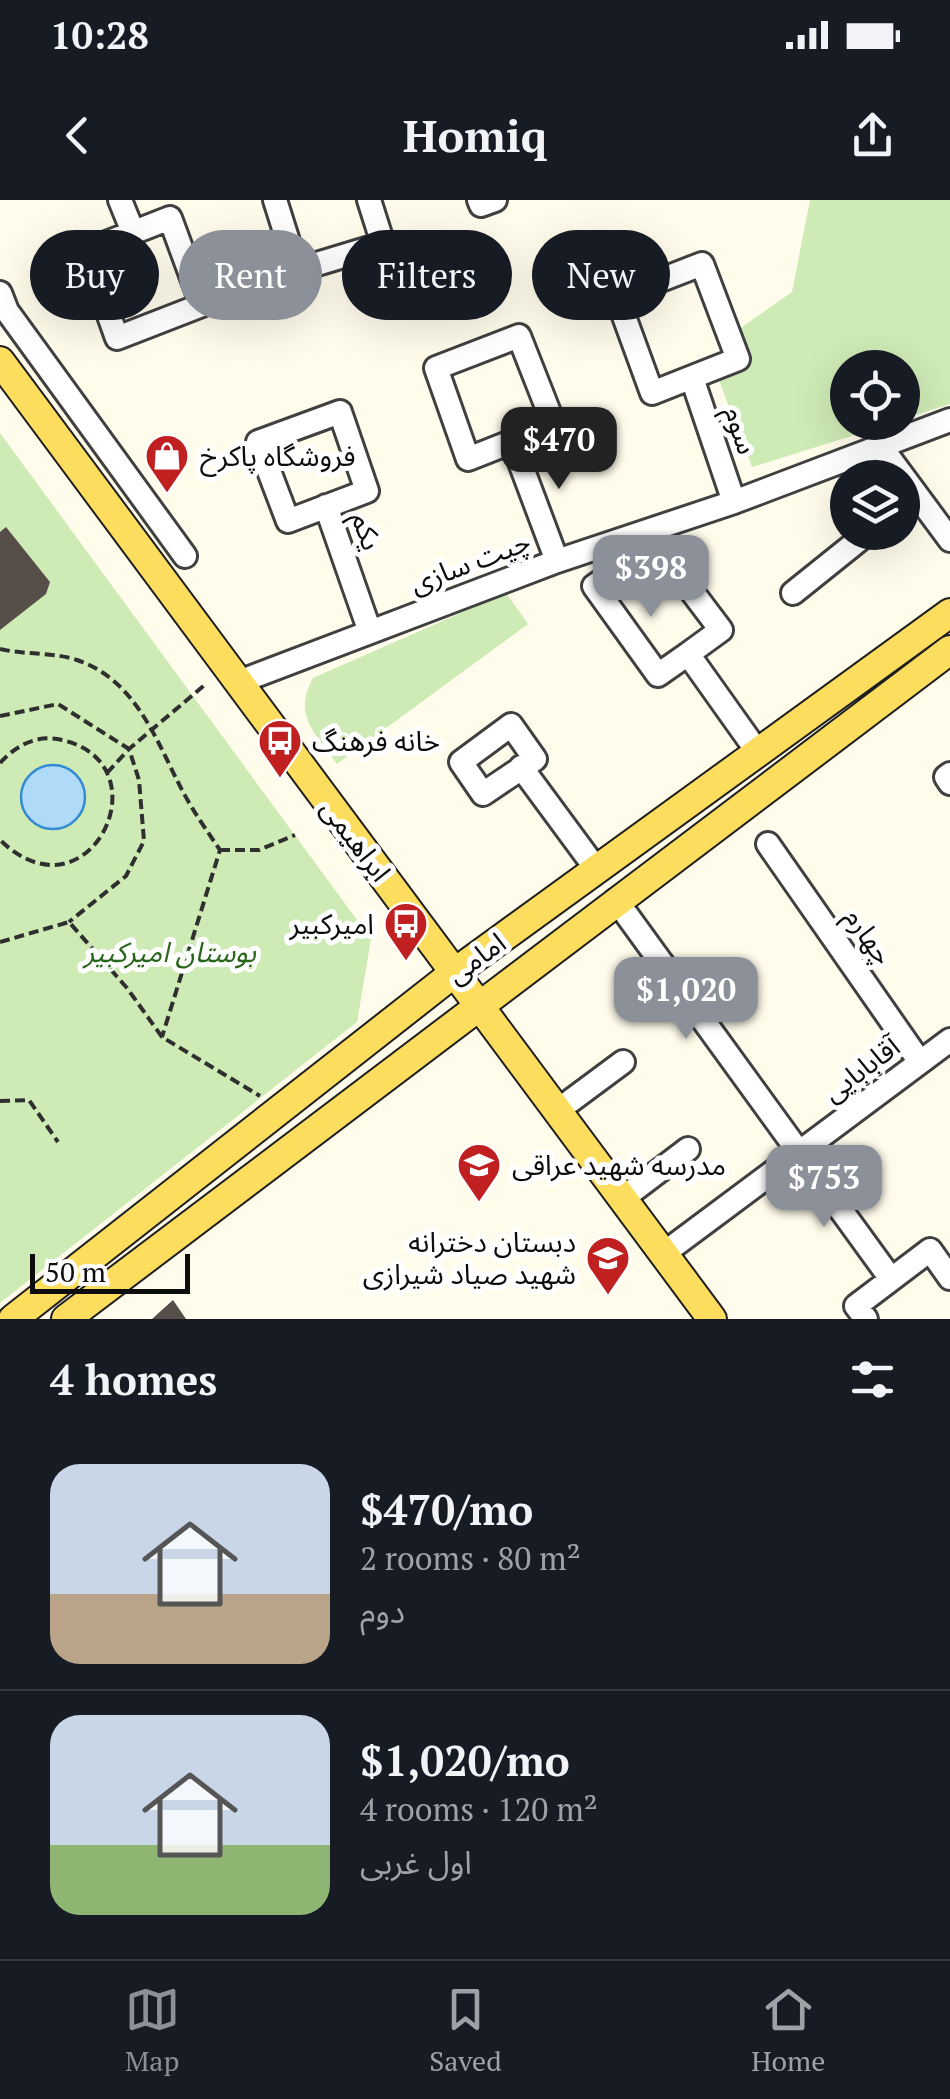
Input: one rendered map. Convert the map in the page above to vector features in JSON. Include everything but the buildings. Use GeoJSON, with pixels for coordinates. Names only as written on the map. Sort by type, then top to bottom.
{"type":"FeatureCollection","features":[{"type":"Feature","properties":{"kind":"main road","name":"ابراهیمی"},"geometry":{"type":"LineString","coordinates":[[0,361],[712,1319]]}},
{"type":"Feature","properties":{"kind":"main road","name":"امامی"},"geometry":{"type":"LineString","coordinates":[[14,1319],[454,973],[950,613]]}},
{"type":"Feature","properties":{"kind":"main road","name":"امامی"},"geometry":{"type":"LineString","coordinates":[[66,1319],[477,1004],[950,650]]}},
{"type":"Feature","properties":{"kind":"main road"},"geometry":{"type":"LineString","coordinates":[[597,870],[616,900]]}},
{"type":"Feature","properties":{"kind":"street"},"geometry":{"type":"LineString","coordinates":[[120,200],[132,230]]}},
{"type":"Feature","properties":{"kind":"street"},"geometry":{"type":"LineString","coordinates":[[276,200],[298,270],[382,244],[369,200]]}},
{"type":"Feature","properties":{"kind":"street"},"geometry":{"type":"LineString","coordinates":[[479,200],[480,205],[495,200]]}},
{"type":"Feature","properties":{"kind":"street"},"geometry":{"type":"LineString","coordinates":[[170,218],[202,305],[117,338],[86,251],[133,232],[170,218]]}},
{"type":"Feature","properties":{"kind":"street"},"geometry":{"type":"LineString","coordinates":[[702,264],[738,359],[692,378],[652,392],[616,297],[702,264]]}},
{"type":"Feature","properties":{"kind":"street"},"geometry":{"type":"LineString","coordinates":[[0,293],[7,311],[185,556]]}},
{"type":"Feature","properties":{"kind":"street"},"geometry":{"type":"LineString","coordinates":[[519,336],[554,425],[512,441],[468,459],[436,368],[519,336]]}},
{"type":"Feature","properties":{"kind":"street"},"geometry":{"type":"LineString","coordinates":[[23,392],[51,372]]}},
{"type":"Feature","properties":{"kind":"street","name":"سوم"},"geometry":{"type":"LineString","coordinates":[[692,378],[734,502]]}},
{"type":"Feature","properties":{"kind":"street"},"geometry":{"type":"LineString","coordinates":[[340,412],[367,491],[326,506],[288,521],[258,442],[340,412]]}},
{"type":"Feature","properties":{"kind":"street","name":"چیت سازی"},"geometry":{"type":"LineString","coordinates":[[233,675],[370,632],[950,420]]}},
{"type":"Feature","properties":{"kind":"street"},"geometry":{"type":"LineString","coordinates":[[512,441],[557,561]]}},
{"type":"Feature","properties":{"kind":"street"},"geometry":{"type":"LineString","coordinates":[[882,448],[888,460]]}},
{"type":"Feature","properties":{"kind":"street","name":"یکم"},"geometry":{"type":"LineString","coordinates":[[326,506],[370,632]]}},
{"type":"Feature","properties":{"kind":"street"},"geometry":{"type":"LineString","coordinates":[[920,511],[950,540]]}},
{"type":"Feature","properties":{"kind":"street"},"geometry":{"type":"LineString","coordinates":[[656,544],[721,630],[688,654],[658,674],[594,586],[656,544]]}},
{"type":"Feature","properties":{"kind":"street"},"geometry":{"type":"LineString","coordinates":[[794,593],[847,550]]}},
{"type":"Feature","properties":{"kind":"street"},"geometry":{"type":"LineString","coordinates":[[688,654],[757,751]]}},
{"type":"Feature","properties":{"kind":"street"},"geometry":{"type":"LineString","coordinates":[[522,767],[597,870]]}},
{"type":"Feature","properties":{"kind":"street"},"geometry":{"type":"LineString","coordinates":[[950,774],[946,777],[950,783]]}},
{"type":"Feature","properties":{"kind":"street","name":"چهارم"},"geometry":{"type":"LineString","coordinates":[[768,844],[920,1062]]}},
{"type":"Feature","properties":{"kind":"street"},"geometry":{"type":"LineString","coordinates":[[616,900],[891,1279]]}},
{"type":"Feature","properties":{"kind":"street","name":"آقابابایی"},"geometry":{"type":"LineString","coordinates":[[664,1254],[950,1040]]}},
{"type":"Feature","properties":{"kind":"street"},"geometry":{"type":"LineString","coordinates":[[557,1112],[623,1062]]}},
{"type":"Feature","properties":{"kind":"street"},"geometry":{"type":"LineString","coordinates":[[622,1199],[688,1149]]}},
{"type":"Feature","properties":{"kind":"street"},"geometry":{"type":"LineString","coordinates":[[866,1319],[856,1306],[930,1250],[950,1278]]}},
{"type":"Feature","properties":{"kind":"path"},"geometry":{"type":"LineString","coordinates":[[0,649],[75,659],[112,677],[154,727],[183,792],[220,850],[162,1037]]}},
{"type":"Feature","properties":{"kind":"path"},"geometry":{"type":"LineString","coordinates":[[106,772],[154,727],[233,675]]}},
{"type":"Feature","properties":{"kind":"path"},"geometry":{"type":"LineString","coordinates":[[0,716],[58,704],[129,749],[139,780],[144,841],[126,876],[69,922],[0,942]]}},
{"type":"Feature","properties":{"kind":"path"},"geometry":{"type":"LineString","coordinates":[[0,763],[17,747],[36,739],[57,738],[78,744],[94,756],[106,772],[113,793],[112,814],[105,833],[92,850],[74,860],[53,865],[32,862],[0,840]]}},
{"type":"Feature","properties":{"kind":"path"},"geometry":{"type":"LineString","coordinates":[[220,850],[259,850],[295,835]]}},
{"type":"Feature","properties":{"kind":"path"},"geometry":{"type":"LineString","coordinates":[[69,922],[127,988],[162,1037],[281,1109]]}},
{"type":"Feature","properties":{"kind":"path"},"geometry":{"type":"LineString","coordinates":[[0,1101],[28,1100],[58,1142]]}},
{"type":"Feature","properties":{"kind":"green space"},"geometry":{"type":"Polygon","coordinates":[[[810,200],[950,200],[950,404],[920,414],[920,350],[830,350],[830,440],[839,440],[752,467],[717,375],[739,329],[792,292],[810,200]]]}},
{"type":"Feature","properties":{"kind":"green space","name":"بوستان امیرکبیر"},"geometry":{"type":"Polygon","coordinates":[[[0,433],[371,939],[357,1022],[0,1303],[0,433]]]}},
{"type":"Feature","properties":{"kind":"green space"},"geometry":{"type":"Polygon","coordinates":[[[506,593],[528,624],[337,764],[306,714],[307,691],[313,678],[506,593]]]}},
{"type":"Feature","properties":{"kind":"water"},"geometry":{"type":"Polygon","coordinates":[[[53,765],[76,774],[85,797],[76,820],[53,829],[30,820],[21,797],[30,774],[53,765]]]}},
{"type":"Feature","properties":{"kind":"place","name":"فروشگاه پاکرخ"},"geometry":{"type":"Point","coordinates":[167,494]}},
{"type":"Feature","properties":{"kind":"place","name":"خانه فرهنگ"},"geometry":{"type":"Point","coordinates":[280,779]}},
{"type":"Feature","properties":{"kind":"place","name":"امیرکبیر"},"geometry":{"type":"Point","coordinates":[406,962]}},
{"type":"Feature","properties":{"kind":"place","name":"مدرسه شهید عراقی"},"geometry":{"type":"Point","coordinates":[479,1203]}},
{"type":"Feature","properties":{"kind":"place","name":"دبستان دخترانه شهید صیاد شیرازی"},"geometry":{"type":"Point","coordinates":[608,1296]}}]}
